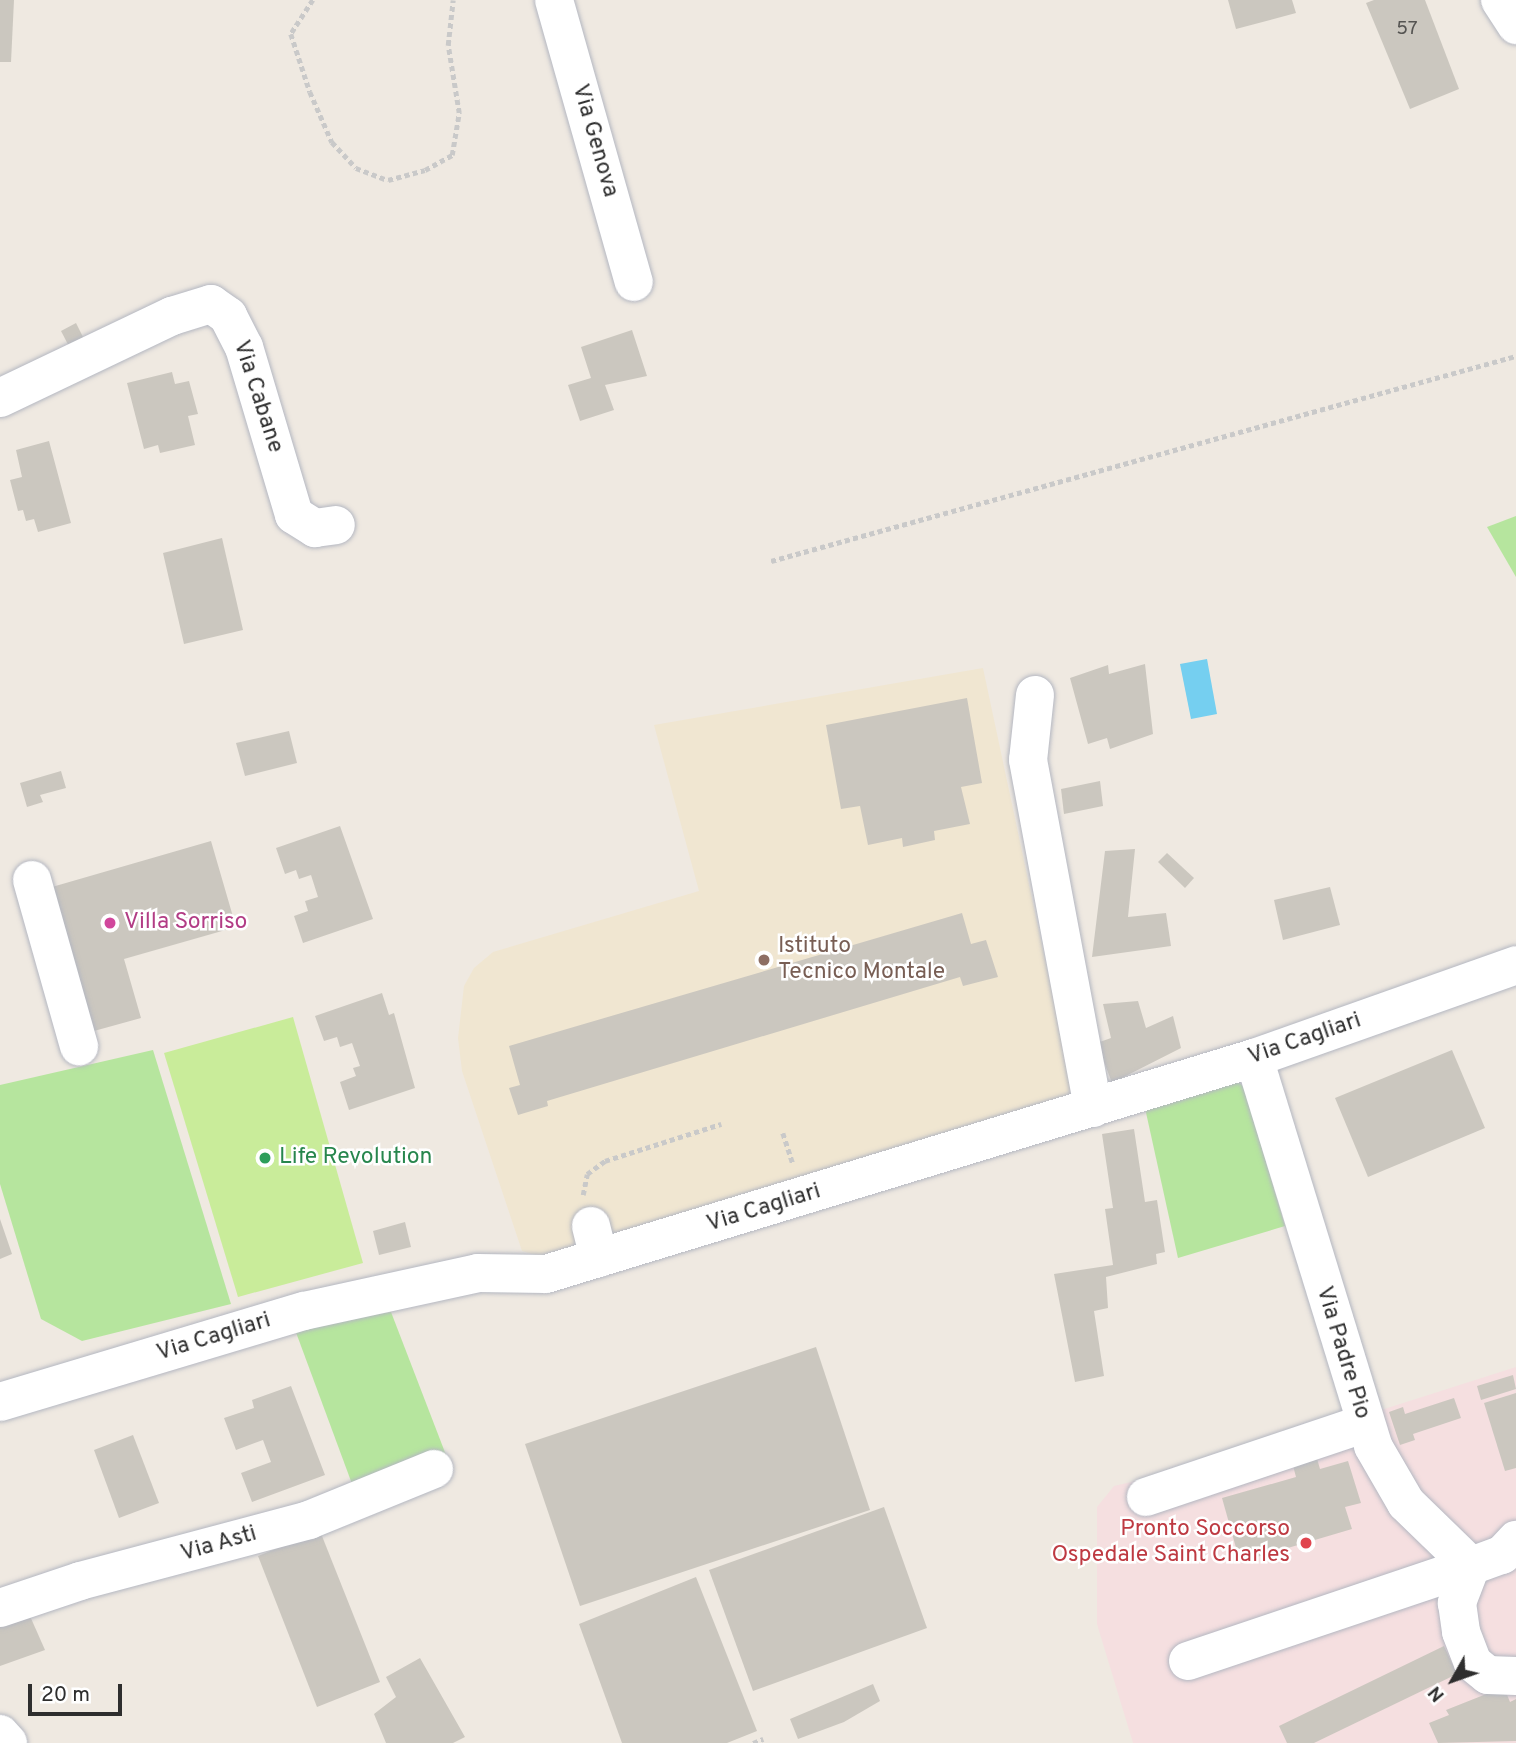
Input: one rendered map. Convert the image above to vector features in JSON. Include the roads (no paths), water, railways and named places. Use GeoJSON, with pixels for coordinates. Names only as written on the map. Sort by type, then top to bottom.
{"type":"FeatureCollection","features":[{"type":"Feature","properties":{"kind":"street","name":"Via Genova"},"geometry":{"type":"LineString","coordinates":[[554,0],[634,282]]}},
{"type":"Feature","properties":{"kind":"street"},"geometry":{"type":"LineString","coordinates":[[1500,0],[1516,25]]}},
{"type":"Feature","properties":{"kind":"street","name":"Via Cabane"},"geometry":{"type":"LineString","coordinates":[[0,398],[172,316],[211,304],[228,316],[244,348],[294,515],[315,528],[336,525]]}},
{"type":"Feature","properties":{"kind":"street"},"geometry":{"type":"LineString","coordinates":[[1035,695],[1028,760],[1094,1108]]}},
{"type":"Feature","properties":{"kind":"street"},"geometry":{"type":"LineString","coordinates":[[32,880],[79,1046]]}},
{"type":"Feature","properties":{"kind":"street","name":"Via Cagliari"},"geometry":{"type":"LineString","coordinates":[[0,1402],[304,1311],[478,1273],[546,1274],[595,1242],[1094,1108],[1254,1058],[1516,965]]}},
{"type":"Feature","properties":{"kind":"street","name":"Via Padre Pio"},"geometry":{"type":"LineString","coordinates":[[1254,1058],[1363,1424],[1406,1503],[1471,1566]]}},
{"type":"Feature","properties":{"kind":"street"},"geometry":{"type":"LineString","coordinates":[[1146,1497],[1363,1424]]}},
{"type":"Feature","properties":{"kind":"street","name":"Via Asti"},"geometry":{"type":"LineString","coordinates":[[0,1608],[80,1581],[309,1520],[434,1469]]}},
{"type":"Feature","properties":{"kind":"street"},"geometry":{"type":"LineString","coordinates":[[1188,1661],[1502,1555],[1516,1540]]}},
{"type":"Feature","properties":{"kind":"street"},"geometry":{"type":"LineString","coordinates":[[1471,1566],[1457,1603],[1461,1632],[1473,1663],[1488,1675],[1516,1676]]}},
{"type":"Feature","properties":{"kind":"street"},"geometry":{"type":"LineString","coordinates":[[0,1734],[8,1743]]}},
{"type":"Feature","properties":{"kind":"water"},"geometry":{"type":"Polygon","coordinates":[[[1207,659],[1217,714],[1191,719],[1180,664],[1207,659]]]}},
{"type":"Feature","properties":{"kind":"place","name":"Villa Sorriso"},"geometry":{"type":"Point","coordinates":[110,923]}},
{"type":"Feature","properties":{"kind":"place","name":"Istituto Tecnico Montale"},"geometry":{"type":"Point","coordinates":[764,960]}},
{"type":"Feature","properties":{"kind":"place","name":"Life Revolution"},"geometry":{"type":"Point","coordinates":[265,1158]}},
{"type":"Feature","properties":{"kind":"place","name":"Pronto Soccorso Ospedale Saint Charles"},"geometry":{"type":"Point","coordinates":[1306,1543]}}]}
